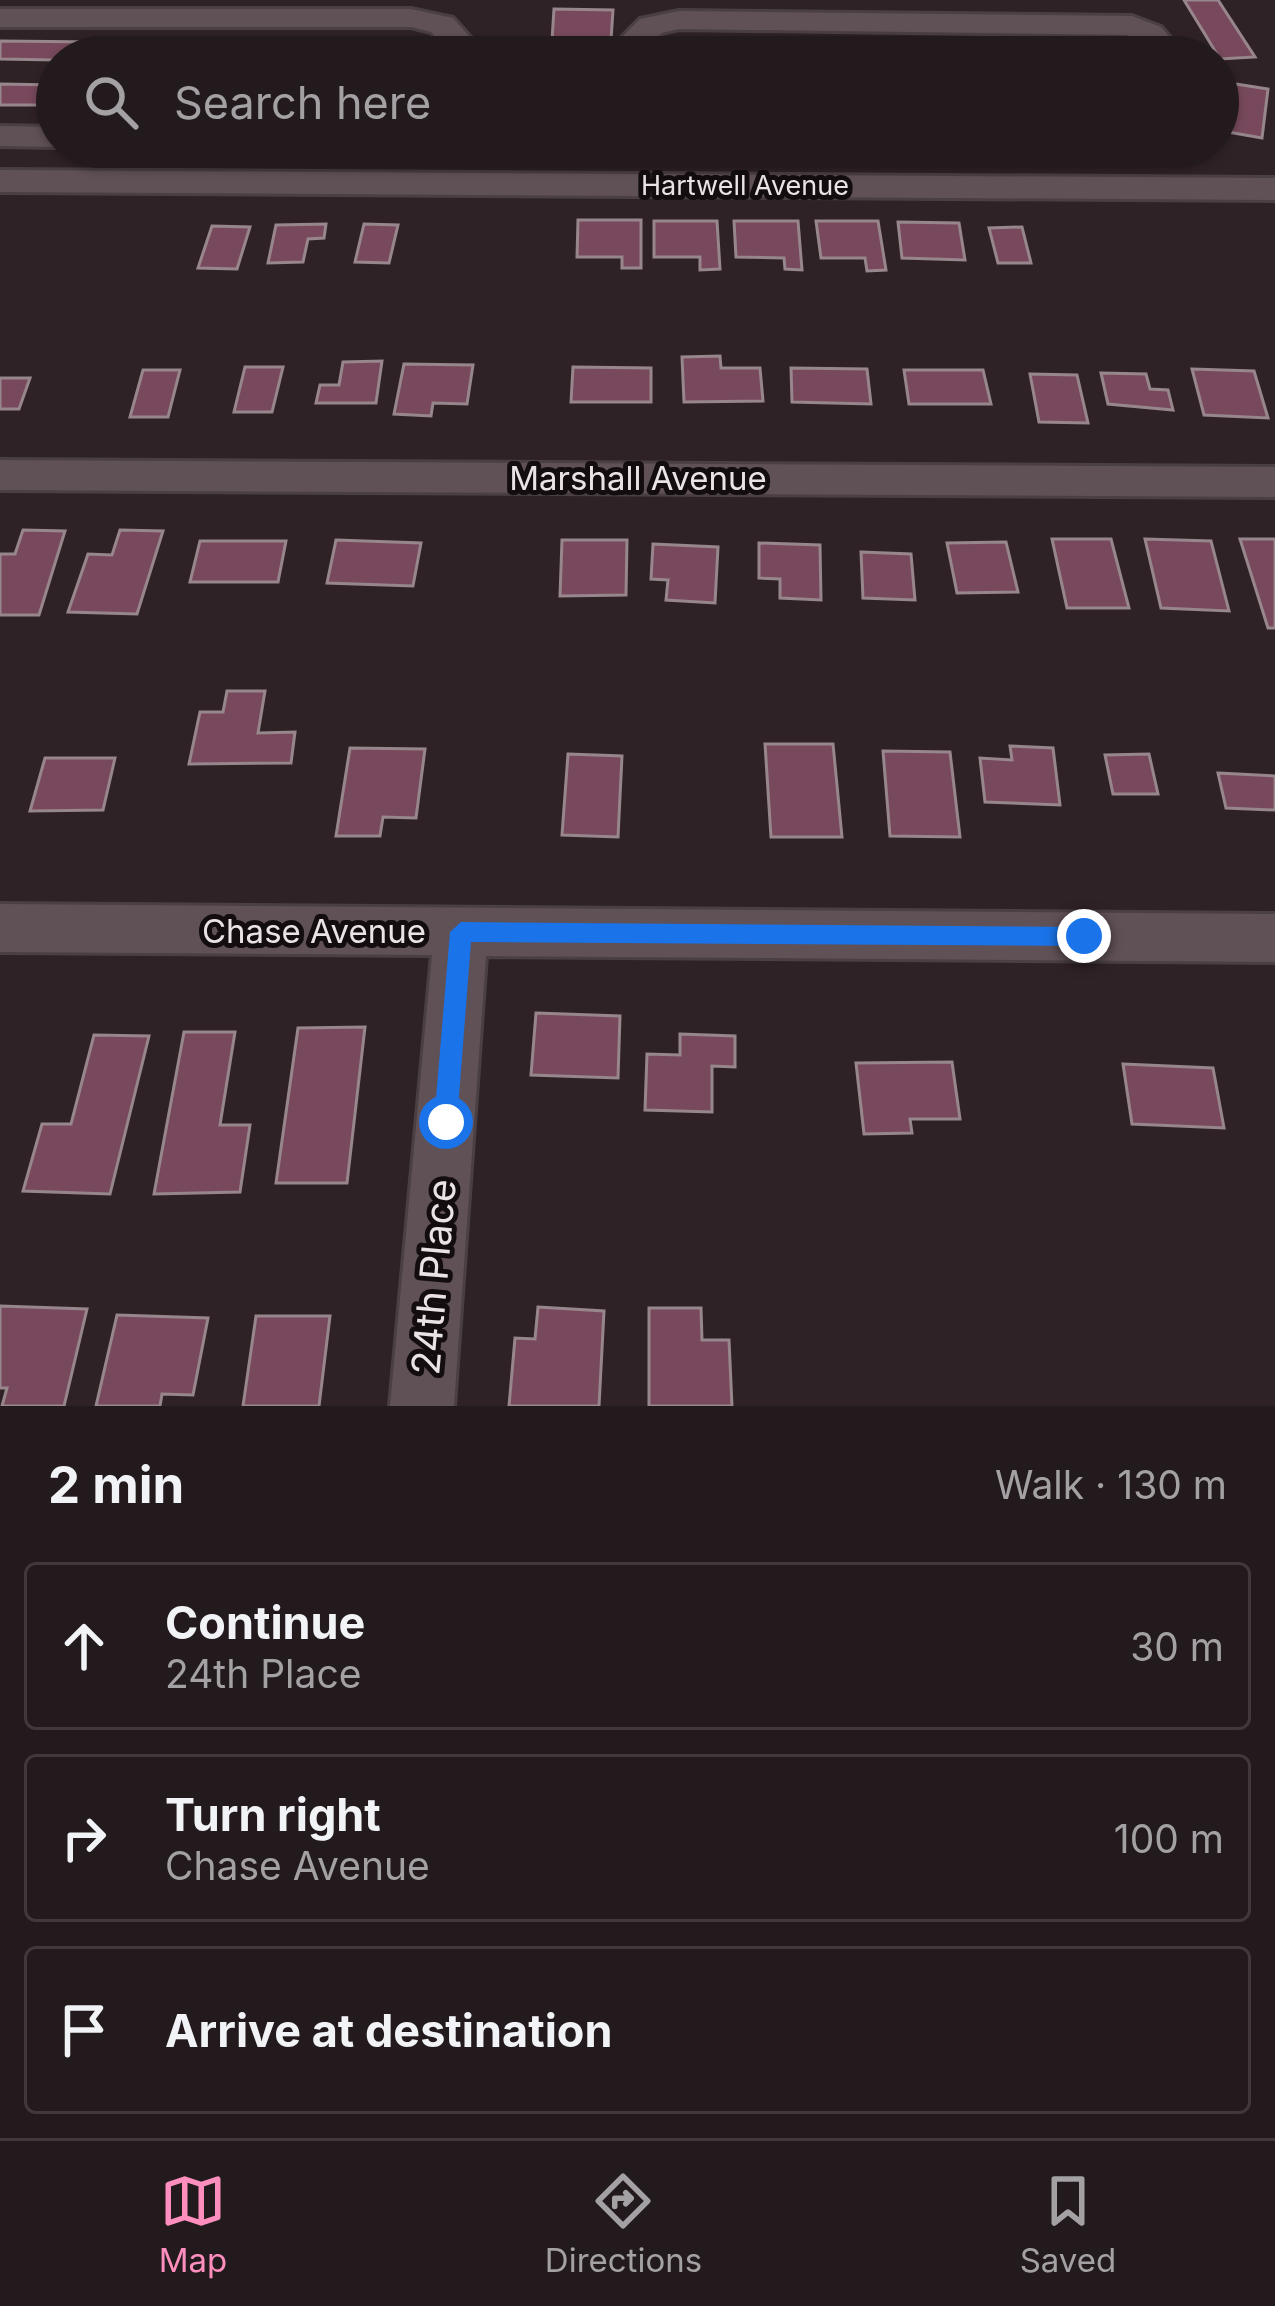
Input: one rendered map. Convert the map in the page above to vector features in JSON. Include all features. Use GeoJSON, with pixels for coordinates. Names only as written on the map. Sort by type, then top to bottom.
{"type":"FeatureCollection","features":[{"type":"Feature","properties":{"kind":"street"},"geometry":{"type":"LineString","coordinates":[[0,18],[410,18],[442,25],[452,36]]}},
{"type":"Feature","properties":{"kind":"street"},"geometry":{"type":"LineString","coordinates":[[640,36],[651,26],[679,20],[1132,26],[1152,36]]}},
{"type":"Feature","properties":{"kind":"street"},"geometry":{"type":"LineString","coordinates":[[0,136],[36,137]]}},
{"type":"Feature","properties":{"kind":"street"},"geometry":{"type":"LineString","coordinates":[[501,184],[502,168]]}},
{"type":"Feature","properties":{"kind":"street"},"geometry":{"type":"LineString","coordinates":[[554,168],[554,184]]}},
{"type":"Feature","properties":{"kind":"street","name":"Hartwell Avenue"},"geometry":{"type":"LineString","coordinates":[[0,181],[1275,189]]}},
{"type":"Feature","properties":{"kind":"street","name":"Marshall Avenue"},"geometry":{"type":"LineString","coordinates":[[0,475],[1275,482]]}},
{"type":"Feature","properties":{"kind":"street","name":"Chase Avenue"},"geometry":{"type":"LineString","coordinates":[[0,928],[1275,938]]}},
{"type":"Feature","properties":{"kind":"street","name":"24th Place"},"geometry":{"type":"LineString","coordinates":[[422,1406],[461,932]]}},
{"type":"Feature","properties":{"kind":"building"},"geometry":{"type":"Polygon","coordinates":[[[1184,0],[1218,0],[1255,57],[1239,58],[1239,36],[1206,36],[1184,0]]]}},
{"type":"Feature","properties":{"kind":"building"},"geometry":{"type":"Polygon","coordinates":[[[554,9],[613,10],[611,36],[552,36],[554,9]]]}},
{"type":"Feature","properties":{"kind":"building"},"geometry":{"type":"Polygon","coordinates":[[[0,41],[36,41],[36,60],[0,59],[0,41]]]}},
{"type":"Feature","properties":{"kind":"building"},"geometry":{"type":"Polygon","coordinates":[[[0,84],[36,85],[36,105],[0,105],[0,84]]]}},
{"type":"Feature","properties":{"kind":"building"},"geometry":{"type":"Polygon","coordinates":[[[1239,84],[1268,89],[1262,138],[1239,134],[1239,84]]]}},
{"type":"Feature","properties":{"kind":"building"},"geometry":{"type":"Polygon","coordinates":[[[578,220],[641,220],[641,268],[622,268],[622,257],[577,257],[578,220]]]}},
{"type":"Feature","properties":{"kind":"building"},"geometry":{"type":"Polygon","coordinates":[[[654,221],[717,221],[720,269],[700,270],[700,257],[654,257],[654,221]]]}},
{"type":"Feature","properties":{"kind":"building"},"geometry":{"type":"Polygon","coordinates":[[[734,221],[798,221],[802,270],[785,269],[784,258],[736,257],[734,221]]]}},
{"type":"Feature","properties":{"kind":"building"},"geometry":{"type":"Polygon","coordinates":[[[816,221],[878,221],[886,270],[867,271],[865,258],[821,258],[816,221]]]}},
{"type":"Feature","properties":{"kind":"building"},"geometry":{"type":"Polygon","coordinates":[[[898,222],[959,223],[965,260],[902,258],[898,222]]]}},
{"type":"Feature","properties":{"kind":"building"},"geometry":{"type":"Polygon","coordinates":[[[326,224],[324,238],[308,239],[303,262],[268,263],[276,225],[326,224]]]}},
{"type":"Feature","properties":{"kind":"building"},"geometry":{"type":"Polygon","coordinates":[[[364,224],[398,225],[389,263],[355,262],[364,224]]]}},
{"type":"Feature","properties":{"kind":"building"},"geometry":{"type":"Polygon","coordinates":[[[212,226],[250,227],[237,269],[198,268],[212,226]]]}},
{"type":"Feature","properties":{"kind":"building"},"geometry":{"type":"Polygon","coordinates":[[[1022,227],[1031,263],[998,263],[989,228],[1022,227]]]}},
{"type":"Feature","properties":{"kind":"building"},"geometry":{"type":"Polygon","coordinates":[[[720,356],[721,368],[760,368],[763,401],[684,402],[682,357],[720,356]]]}},
{"type":"Feature","properties":{"kind":"building"},"geometry":{"type":"Polygon","coordinates":[[[382,361],[376,403],[316,403],[320,385],[339,385],[343,362],[382,361]]]}},
{"type":"Feature","properties":{"kind":"building"},"geometry":{"type":"Polygon","coordinates":[[[404,364],[473,365],[467,404],[433,403],[431,416],[394,414],[404,364]]]}},
{"type":"Feature","properties":{"kind":"building"},"geometry":{"type":"Polygon","coordinates":[[[245,367],[283,367],[272,412],[234,412],[245,367]]]}},
{"type":"Feature","properties":{"kind":"building"},"geometry":{"type":"Polygon","coordinates":[[[573,367],[651,368],[651,402],[571,402],[573,367]]]}},
{"type":"Feature","properties":{"kind":"building"},"geometry":{"type":"Polygon","coordinates":[[[791,368],[867,369],[871,404],[792,402],[791,368]]]}},
{"type":"Feature","properties":{"kind":"building"},"geometry":{"type":"Polygon","coordinates":[[[1192,369],[1254,371],[1268,418],[1204,415],[1192,369]]]}},
{"type":"Feature","properties":{"kind":"building"},"geometry":{"type":"Polygon","coordinates":[[[143,370],[180,370],[168,417],[130,417],[143,370]]]}},
{"type":"Feature","properties":{"kind":"building"},"geometry":{"type":"Polygon","coordinates":[[[904,370],[983,370],[991,404],[909,404],[904,370]]]}},
{"type":"Feature","properties":{"kind":"building"},"geometry":{"type":"Polygon","coordinates":[[[1101,373],[1146,374],[1150,389],[1168,390],[1173,410],[1108,404],[1101,373]]]}},
{"type":"Feature","properties":{"kind":"building"},"geometry":{"type":"Polygon","coordinates":[[[1030,374],[1077,375],[1088,423],[1039,422],[1030,374]]]}},
{"type":"Feature","properties":{"kind":"building"},"geometry":{"type":"Polygon","coordinates":[[[0,378],[30,378],[19,409],[0,409],[0,378]]]}},
{"type":"Feature","properties":{"kind":"building"},"geometry":{"type":"Polygon","coordinates":[[[23,530],[65,531],[39,615],[0,615],[0,554],[15,554],[23,530]]]}},
{"type":"Feature","properties":{"kind":"building"},"geometry":{"type":"Polygon","coordinates":[[[120,530],[163,531],[137,614],[68,612],[88,554],[112,555],[120,530]]]}},
{"type":"Feature","properties":{"kind":"building"},"geometry":{"type":"Polygon","coordinates":[[[1052,539],[1111,539],[1129,608],[1067,608],[1052,539]]]}},
{"type":"Feature","properties":{"kind":"building"},"geometry":{"type":"Polygon","coordinates":[[[1145,539],[1211,541],[1229,611],[1161,608],[1145,539]]]}},
{"type":"Feature","properties":{"kind":"building"},"geometry":{"type":"Polygon","coordinates":[[[1240,539],[1275,539],[1275,628],[1268,628],[1240,539]]]}},
{"type":"Feature","properties":{"kind":"building"},"geometry":{"type":"Polygon","coordinates":[[[336,540],[421,543],[413,586],[327,583],[336,540]]]}},
{"type":"Feature","properties":{"kind":"building"},"geometry":{"type":"Polygon","coordinates":[[[562,540],[627,540],[626,595],[560,596],[562,540]]]}},
{"type":"Feature","properties":{"kind":"building"},"geometry":{"type":"Polygon","coordinates":[[[200,541],[286,541],[278,582],[190,582],[200,541]]]}},
{"type":"Feature","properties":{"kind":"building"},"geometry":{"type":"Polygon","coordinates":[[[1006,542],[1018,592],[957,593],[947,543],[1006,542]]]}},
{"type":"Feature","properties":{"kind":"building"},"geometry":{"type":"Polygon","coordinates":[[[759,543],[820,545],[821,600],[780,598],[780,579],[759,578],[759,543]]]}},
{"type":"Feature","properties":{"kind":"building"},"geometry":{"type":"Polygon","coordinates":[[[653,544],[718,547],[715,603],[666,600],[668,580],[651,579],[653,544]]]}},
{"type":"Feature","properties":{"kind":"building"},"geometry":{"type":"Polygon","coordinates":[[[861,552],[911,554],[915,600],[863,598],[861,552]]]}},
{"type":"Feature","properties":{"kind":"building"},"geometry":{"type":"Polygon","coordinates":[[[227,691],[265,691],[258,733],[295,732],[291,763],[189,764],[200,712],[223,712],[227,691]]]}},
{"type":"Feature","properties":{"kind":"building"},"geometry":{"type":"Polygon","coordinates":[[[765,744],[833,744],[842,837],[771,837],[765,744]]]}},
{"type":"Feature","properties":{"kind":"building"},"geometry":{"type":"Polygon","coordinates":[[[1010,746],[1053,748],[1060,805],[985,802],[980,758],[1012,760],[1010,746]]]}},
{"type":"Feature","properties":{"kind":"building"},"geometry":{"type":"Polygon","coordinates":[[[350,748],[425,749],[416,818],[383,817],[380,836],[336,836],[350,748]]]}},
{"type":"Feature","properties":{"kind":"building"},"geometry":{"type":"Polygon","coordinates":[[[883,751],[950,752],[960,837],[890,836],[883,751]]]}},
{"type":"Feature","properties":{"kind":"building"},"geometry":{"type":"Polygon","coordinates":[[[568,754],[622,756],[618,837],[562,835],[568,754]]]}},
{"type":"Feature","properties":{"kind":"building"},"geometry":{"type":"Polygon","coordinates":[[[1149,754],[1158,794],[1113,794],[1105,755],[1149,754]]]}},
{"type":"Feature","properties":{"kind":"building"},"geometry":{"type":"Polygon","coordinates":[[[45,758],[115,758],[103,810],[30,811],[45,758]]]}},
{"type":"Feature","properties":{"kind":"building"},"geometry":{"type":"Polygon","coordinates":[[[1218,773],[1275,776],[1275,810],[1226,808],[1218,773]]]}},
{"type":"Feature","properties":{"kind":"building"},"geometry":{"type":"Polygon","coordinates":[[[536,1013],[620,1016],[618,1078],[531,1075],[536,1013]]]}},
{"type":"Feature","properties":{"kind":"building"},"geometry":{"type":"Polygon","coordinates":[[[365,1027],[347,1183],[276,1183],[298,1028],[365,1027]]]}},
{"type":"Feature","properties":{"kind":"building"},"geometry":{"type":"Polygon","coordinates":[[[184,1032],[235,1032],[220,1125],[250,1125],[240,1192],[154,1194],[184,1032]]]}},
{"type":"Feature","properties":{"kind":"building"},"geometry":{"type":"Polygon","coordinates":[[[680,1034],[735,1036],[735,1067],[712,1066],[712,1112],[645,1110],[647,1054],[680,1055],[680,1034]]]}},
{"type":"Feature","properties":{"kind":"building"},"geometry":{"type":"Polygon","coordinates":[[[94,1035],[149,1036],[110,1194],[23,1191],[42,1124],[71,1124],[94,1035]]]}},
{"type":"Feature","properties":{"kind":"building"},"geometry":{"type":"Polygon","coordinates":[[[952,1062],[960,1119],[910,1119],[912,1133],[864,1134],[856,1063],[952,1062]]]}},
{"type":"Feature","properties":{"kind":"building"},"geometry":{"type":"Polygon","coordinates":[[[1123,1064],[1213,1068],[1224,1128],[1132,1124],[1123,1064]]]}},
{"type":"Feature","properties":{"kind":"building"},"geometry":{"type":"Polygon","coordinates":[[[0,1306],[87,1309],[64,1406],[2,1406],[7,1388],[0,1388],[0,1306]]]}},
{"type":"Feature","properties":{"kind":"building"},"geometry":{"type":"Polygon","coordinates":[[[538,1307],[604,1311],[599,1406],[509,1406],[515,1338],[535,1339],[538,1307]]]}},
{"type":"Feature","properties":{"kind":"building"},"geometry":{"type":"Polygon","coordinates":[[[649,1308],[701,1308],[702,1340],[729,1340],[732,1406],[649,1406],[649,1308]]]}},
{"type":"Feature","properties":{"kind":"building"},"geometry":{"type":"Polygon","coordinates":[[[117,1315],[208,1318],[193,1395],[162,1394],[160,1406],[96,1406],[117,1315]]]}},
{"type":"Feature","properties":{"kind":"building"},"geometry":{"type":"Polygon","coordinates":[[[256,1316],[330,1316],[319,1406],[243,1406],[256,1316]]]}},
{"type":"Feature","properties":{"kind":"route"},"geometry":{"type":"LineString","coordinates":[[446,1122],[461,932],[1084,936]]}}]}
